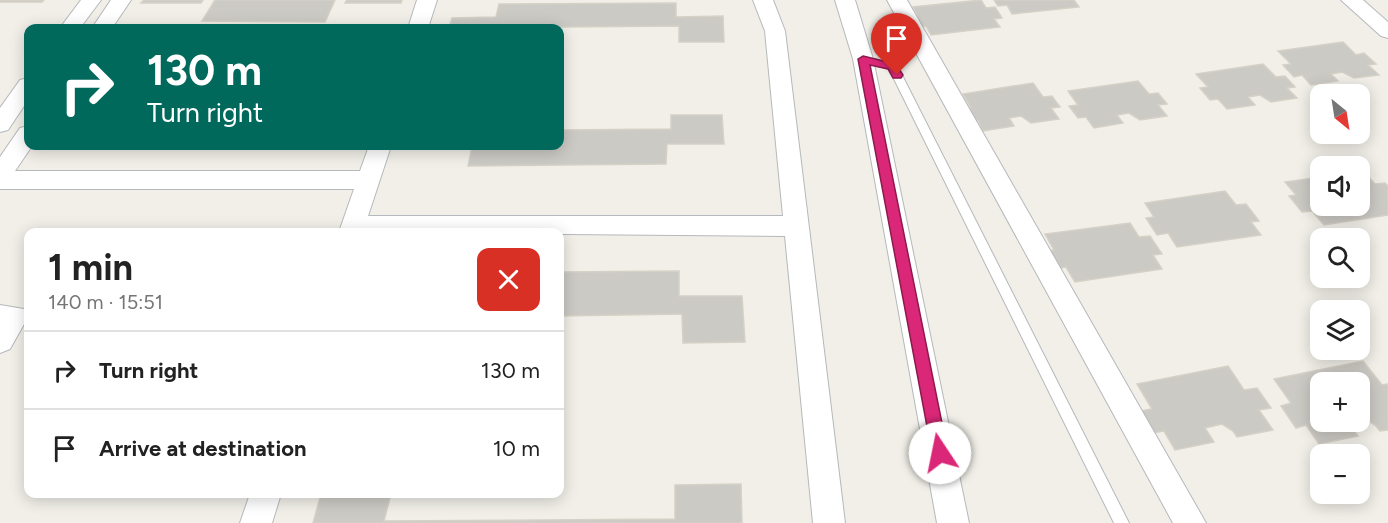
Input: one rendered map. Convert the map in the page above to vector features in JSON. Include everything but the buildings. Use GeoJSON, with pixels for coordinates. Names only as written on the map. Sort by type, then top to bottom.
{"type":"FeatureCollection","features":[{"type":"Feature","properties":{"kind":"street"},"geometry":{"type":"LineString","coordinates":[[73,24],[92,0]]}},
{"type":"Feature","properties":{"kind":"street"},"geometry":{"type":"LineString","coordinates":[[105,24],[121,0]]}},
{"type":"Feature","properties":{"kind":"street"},"geometry":{"type":"LineString","coordinates":[[419,24],[427,0]]}},
{"type":"Feature","properties":{"kind":"street"},"geometry":{"type":"LineString","coordinates":[[764,0],[775,31],[829,523]]}},
{"type":"Feature","properties":{"kind":"street"},"geometry":{"type":"LineString","coordinates":[[845,0],[863,59],[953,523]]}},
{"type":"Feature","properties":{"kind":"street"},"geometry":{"type":"LineString","coordinates":[[897,0],[1190,523]]}},
{"type":"Feature","properties":{"kind":"street"},"geometry":{"type":"LineString","coordinates":[[1351,0],[1388,32]]}},
{"type":"Feature","properties":{"kind":"street"},"geometry":{"type":"LineString","coordinates":[[0,124],[24,91]]}},
{"type":"Feature","properties":{"kind":"street"},"geometry":{"type":"LineString","coordinates":[[0,178],[24,140]]}},
{"type":"Feature","properties":{"kind":"street"},"geometry":{"type":"LineString","coordinates":[[352,228],[379,150]]}},
{"type":"Feature","properties":{"kind":"street"},"geometry":{"type":"LineString","coordinates":[[0,178],[369,180]]}},
{"type":"Feature","properties":{"kind":"street"},"geometry":{"type":"LineString","coordinates":[[500,228],[797,226]]}},
{"type":"Feature","properties":{"kind":"street"},"geometry":{"type":"LineString","coordinates":[[0,316],[15,317],[0,341]]}},
{"type":"Feature","properties":{"kind":"street"},"geometry":{"type":"LineString","coordinates":[[256,523],[265,498]]}},
{"type":"Feature","properties":{"kind":"lane"},"geometry":{"type":"LineString","coordinates":[[863,59],[892,67],[897,75],[1122,523]]}},
{"type":"Feature","properties":{"kind":"route"},"geometry":{"type":"LineString","coordinates":[[897,75],[892,67],[863,59],[940,453]]}}]}
